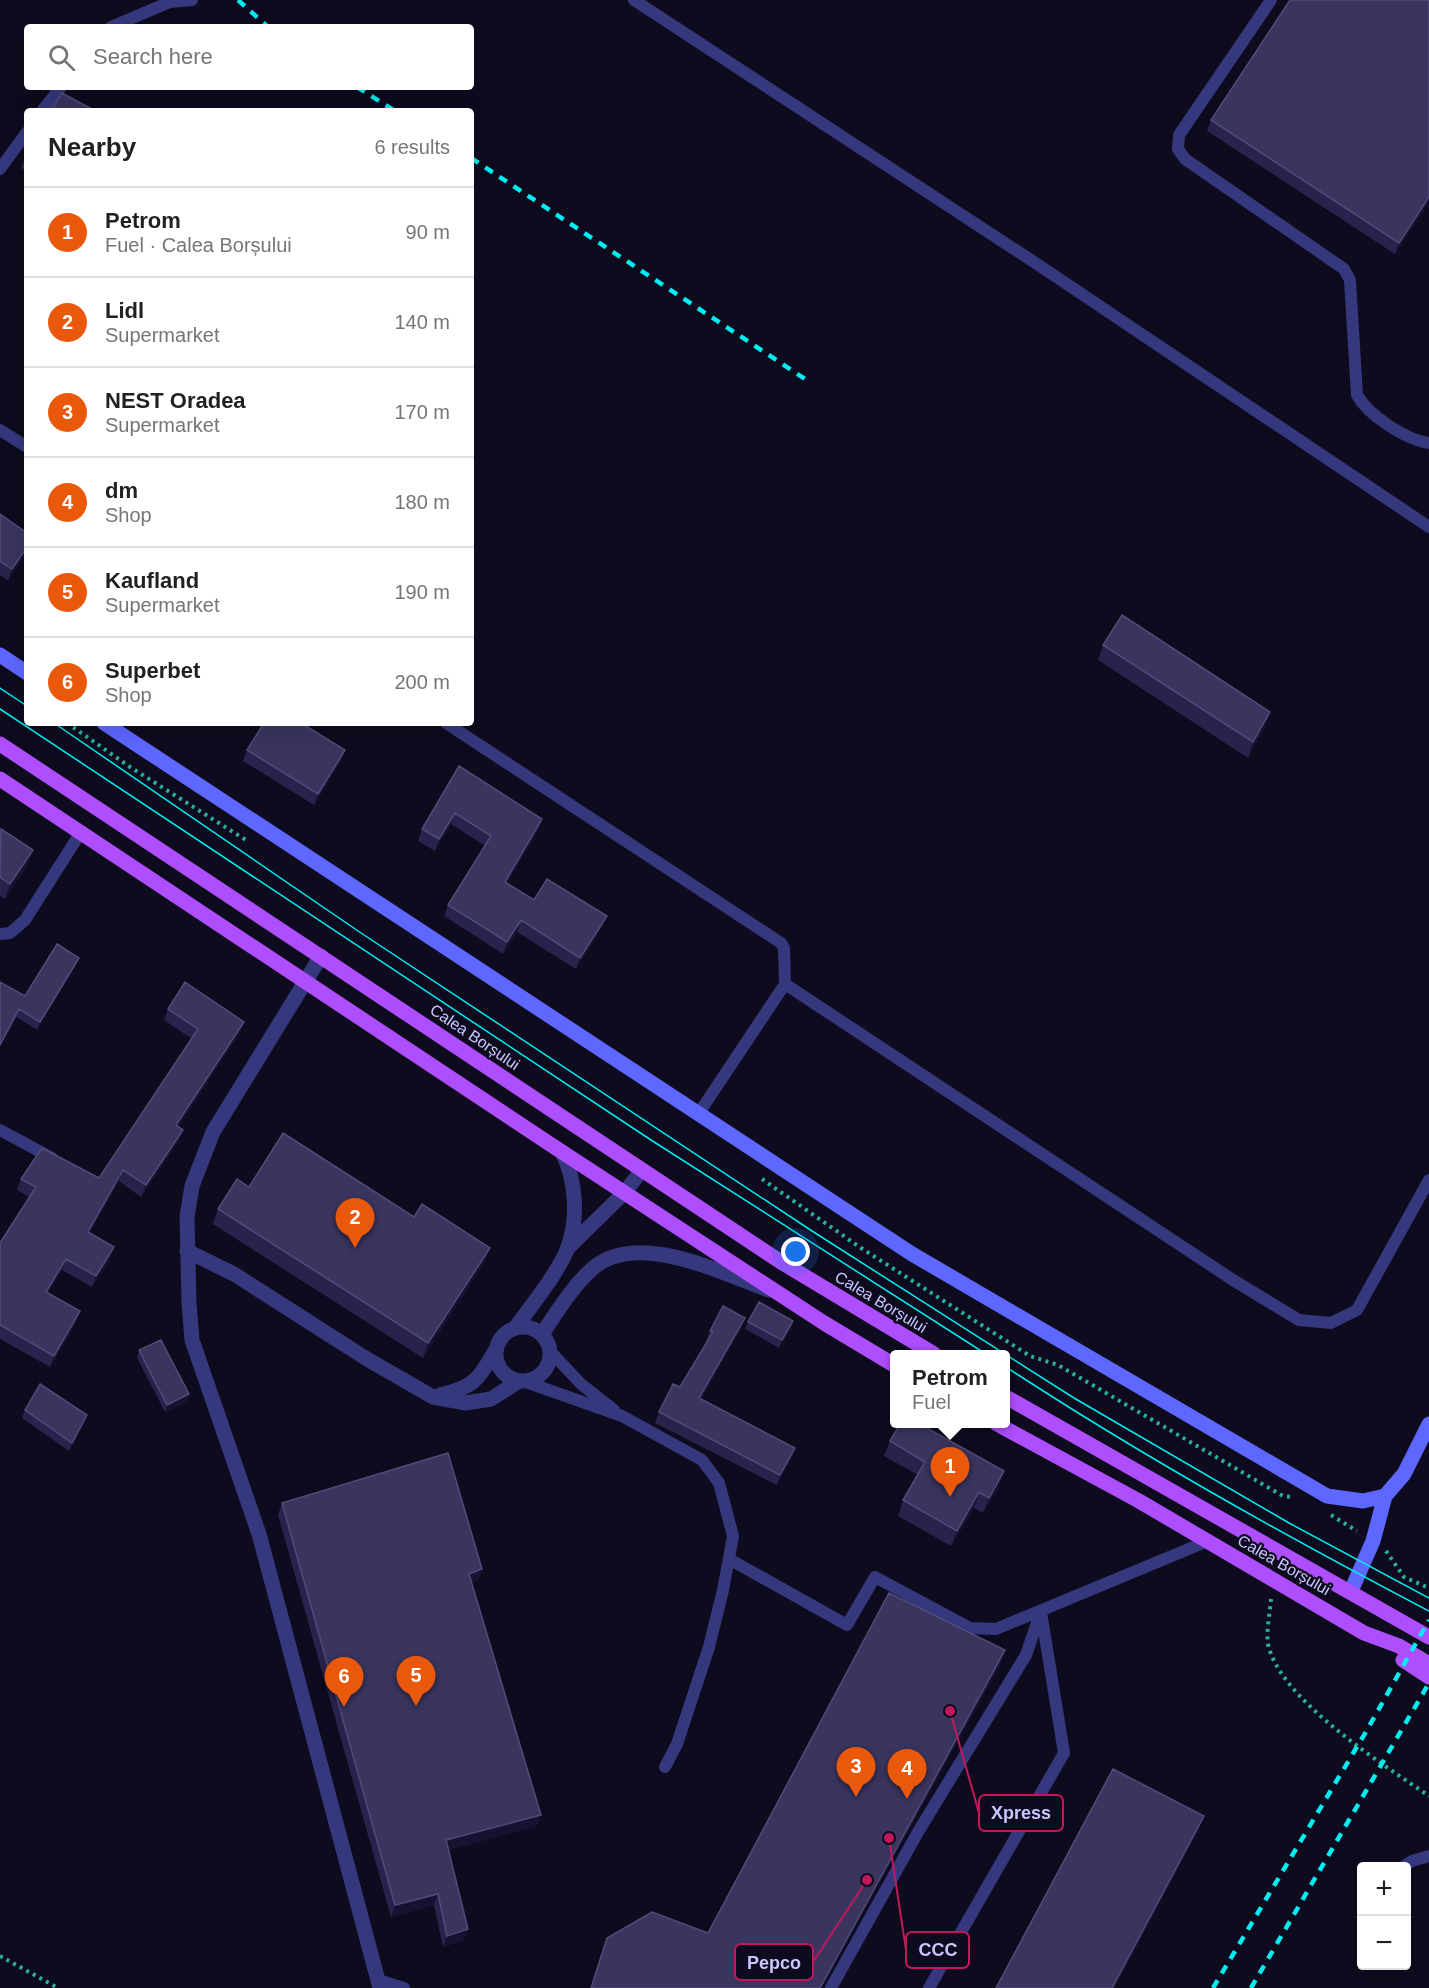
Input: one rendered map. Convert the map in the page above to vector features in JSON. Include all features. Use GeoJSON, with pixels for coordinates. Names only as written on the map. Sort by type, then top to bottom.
{"type":"FeatureCollection","features":[{"type":"Feature","properties":{"kind":"main road","name":"Calea Borșului"},"geometry":{"type":"LineString","coordinates":[[0,744],[781,1262],[927,1350]]}},
{"type":"Feature","properties":{"kind":"main road"},"geometry":{"type":"LineString","coordinates":[[0,779],[305,979],[562,1152],[779,1294],[890,1363]]}},
{"type":"Feature","properties":{"kind":"main road","name":"Calea Borșului"},"geometry":{"type":"LineString","coordinates":[[1010,1400],[1429,1637]]}},
{"type":"Feature","properties":{"kind":"main road","name":"Calea Borșului"},"geometry":{"type":"LineString","coordinates":[[1004,1428],[1208,1541],[1364,1633],[1399,1646],[1429,1664]]}},
{"type":"Feature","properties":{"kind":"main road"},"geometry":{"type":"LineString","coordinates":[[1364,1633],[1429,1677]]}},
{"type":"Feature","properties":{"kind":"street"},"geometry":{"type":"LineString","coordinates":[[0,655],[24,671]]}},
{"type":"Feature","properties":{"kind":"street"},"geometry":{"type":"LineString","coordinates":[[109,726],[912,1254],[1327,1496],[1363,1501],[1384,1496]]}},
{"type":"Feature","properties":{"kind":"street"},"geometry":{"type":"LineString","coordinates":[[321,956],[213,1132],[192,1186],[187,1217],[192,1340],[260,1534],[379,1984]]}},
{"type":"Feature","properties":{"kind":"street"},"geometry":{"type":"LineString","coordinates":[[562,1152],[569,1166],[574,1186],[574,1208],[567,1250]]}},
{"type":"Feature","properties":{"kind":"street"},"geometry":{"type":"LineString","coordinates":[[433,1397],[462,1390],[478,1380],[502,1335],[516,1327],[567,1250],[625,1192],[642,1170]]}},
{"type":"Feature","properties":{"kind":"street"},"geometry":{"type":"LineString","coordinates":[[187,1251],[234,1274],[367,1359],[433,1397],[466,1403],[491,1400],[521,1381],[537,1377],[547,1367],[550,1351],[542,1334],[534,1329],[516,1327]]}},
{"type":"Feature","properties":{"kind":"street"},"geometry":{"type":"LineString","coordinates":[[542,1334],[572,1292],[593,1268],[614,1256],[632,1251],[656,1252],[779,1294]]}},
{"type":"Feature","properties":{"kind":"street"},"geometry":{"type":"LineString","coordinates":[[495,1351],[499,1368],[506,1375],[521,1381]]}},
{"type":"Feature","properties":{"kind":"street"},"geometry":{"type":"LineString","coordinates":[[1351,1591],[1373,1541],[1384,1496],[1404,1474],[1429,1424]]}},
{"type":"Feature","properties":{"kind":"lane"},"geometry":{"type":"LineString","coordinates":[[118,24],[170,2],[192,0]]}},
{"type":"Feature","properties":{"kind":"lane"},"geometry":{"type":"LineString","coordinates":[[634,0],[1030,260],[1429,527]]}},
{"type":"Feature","properties":{"kind":"lane"},"geometry":{"type":"LineString","coordinates":[[1271,0],[1179,135],[1178,149],[1185,159],[1344,269],[1350,279],[1357,394],[1363,405],[1413,441],[1429,443]]}},
{"type":"Feature","properties":{"kind":"lane"},"geometry":{"type":"LineString","coordinates":[[44,108],[59,90]]}},
{"type":"Feature","properties":{"kind":"lane"},"geometry":{"type":"LineString","coordinates":[[0,169],[24,136]]}},
{"type":"Feature","properties":{"kind":"lane"},"geometry":{"type":"LineString","coordinates":[[0,429],[24,445]]}},
{"type":"Feature","properties":{"kind":"lane"},"geometry":{"type":"LineString","coordinates":[[451,726],[781,943],[784,948],[785,984],[699,1113]]}},
{"type":"Feature","properties":{"kind":"lane"},"geometry":{"type":"LineString","coordinates":[[0,934],[10,933],[25,920],[81,832]]}},
{"type":"Feature","properties":{"kind":"lane"},"geometry":{"type":"LineString","coordinates":[[785,984],[1299,1320],[1331,1323],[1357,1310],[1429,1180]]}},
{"type":"Feature","properties":{"kind":"lane"},"geometry":{"type":"LineString","coordinates":[[0,1130],[66,1166]]}},
{"type":"Feature","properties":{"kind":"lane"},"geometry":{"type":"LineString","coordinates":[[550,1351],[581,1384],[622,1416],[702,1460],[719,1483],[727,1506],[733,1536],[709,1647],[676,1744],[665,1767]]}},
{"type":"Feature","properties":{"kind":"lane"},"geometry":{"type":"LineString","coordinates":[[521,1381],[622,1416]]}},
{"type":"Feature","properties":{"kind":"lane"},"geometry":{"type":"LineString","coordinates":[[729,1559],[847,1625],[875,1577],[970,1628],[996,1629],[1208,1541]]}},
{"type":"Feature","properties":{"kind":"lane"},"geometry":{"type":"LineString","coordinates":[[831,1988],[918,1832],[1026,1655],[1041,1611]]}},
{"type":"Feature","properties":{"kind":"lane"},"geometry":{"type":"LineString","coordinates":[[929,1988],[1064,1753],[1041,1611]]}},
{"type":"Feature","properties":{"kind":"lane"},"geometry":{"type":"LineString","coordinates":[[1410,1862],[1429,1856]]}},
{"type":"Feature","properties":{"kind":"lane"},"geometry":{"type":"LineString","coordinates":[[379,1984],[404,1988]]}},
{"type":"Feature","properties":{"kind":"path"},"geometry":{"type":"LineString","coordinates":[[71,726],[130,767],[255,846]]}},
{"type":"Feature","properties":{"kind":"path"},"geometry":{"type":"LineString","coordinates":[[1373,1541],[1389,1554],[1404,1577],[1429,1588]]}},
{"type":"Feature","properties":{"kind":"path"},"geometry":{"type":"LineString","coordinates":[[1274,1580],[1268,1643],[1281,1672],[1296,1691],[1342,1734],[1429,1796]]}},
{"type":"Feature","properties":{"kind":"path"},"geometry":{"type":"LineString","coordinates":[[0,1956],[58,1988]]}},
{"type":"Feature","properties":{"kind":"building"},"geometry":{"type":"Polygon","coordinates":[[[1290,0],[1429,0],[1429,197],[1399,243],[1211,120],[1290,0]]]}},
{"type":"Feature","properties":{"kind":"building"},"geometry":{"type":"Polygon","coordinates":[[[62,93],[90,108],[53,108],[62,93]]]}},
{"type":"Feature","properties":{"kind":"building"},"geometry":{"type":"Polygon","coordinates":[[[0,514],[24,531],[24,551],[12,569],[0,561],[0,514]]]}},
{"type":"Feature","properties":{"kind":"building"},"geometry":{"type":"Polygon","coordinates":[[[1122,615],[1270,712],[1253,742],[1103,645],[1122,615]]]}},
{"type":"Feature","properties":{"kind":"building"},"geometry":{"type":"Polygon","coordinates":[[[262,726],[306,726],[345,750],[318,794],[247,750],[262,726]]]}},
{"type":"Feature","properties":{"kind":"building"},"geometry":{"type":"Polygon","coordinates":[[[459,766],[542,819],[505,882],[534,900],[547,879],[607,916],[580,958],[521,920],[507,942],[448,905],[491,836],[455,813],[439,839],[422,829],[459,766]]]}},
{"type":"Feature","properties":{"kind":"building"},"geometry":{"type":"Polygon","coordinates":[[[1,829],[33,850],[10,884],[0,877],[1,829]]]}},
{"type":"Feature","properties":{"kind":"building"},"geometry":{"type":"Polygon","coordinates":[[[57,944],[79,958],[40,1022],[19,1009],[0,1045],[0,982],[25,996],[57,944]]]}},
{"type":"Feature","properties":{"kind":"building"},"geometry":{"type":"Polygon","coordinates":[[[185,982],[244,1022],[176,1125],[183,1130],[146,1185],[123,1170],[88,1232],[114,1247],[96,1276],[66,1259],[46,1292],[80,1311],[54,1356],[0,1325],[0,1243],[36,1187],[21,1179],[42,1148],[99,1178],[198,1029],[168,1009],[185,982]]]}},
{"type":"Feature","properties":{"kind":"building"},"geometry":{"type":"Polygon","coordinates":[[[283,1133],[414,1217],[422,1204],[490,1248],[428,1343],[218,1209],[237,1179],[249,1187],[283,1133]]]}},
{"type":"Feature","properties":{"kind":"building"},"geometry":{"type":"Polygon","coordinates":[[[759,1302],[793,1321],[782,1340],[748,1322],[759,1302]]]}},
{"type":"Feature","properties":{"kind":"building"},"geometry":{"type":"Polygon","coordinates":[[[723,1306],[745,1318],[699,1398],[795,1448],[780,1475],[659,1412],[673,1384],[680,1387],[713,1332],[710,1331],[723,1306]]]}},
{"type":"Feature","properties":{"kind":"building"},"geometry":{"type":"Polygon","coordinates":[[[161,1340],[189,1394],[167,1405],[139,1350],[161,1340]]]}},
{"type":"Feature","properties":{"kind":"building"},"geometry":{"type":"Polygon","coordinates":[[[40,1384],[87,1415],[72,1443],[25,1410],[40,1384]]]}},
{"type":"Feature","properties":{"kind":"building"},"geometry":{"type":"Polygon","coordinates":[[[898,1428],[927,1428],[1004,1471],[989,1498],[979,1492],[957,1531],[903,1500],[925,1462],[890,1441],[898,1428]]]}},
{"type":"Feature","properties":{"kind":"building"},"geometry":{"type":"Polygon","coordinates":[[[448,1453],[482,1569],[469,1574],[541,1815],[446,1840],[468,1929],[447,1936],[438,1894],[395,1905],[282,1503],[448,1453]]]}},
{"type":"Feature","properties":{"kind":"building"},"geometry":{"type":"Polygon","coordinates":[[[889,1593],[1005,1650],[820,1988],[591,1988],[607,1938],[652,1912],[708,1933],[889,1593]]]}},
{"type":"Feature","properties":{"kind":"building"},"geometry":{"type":"Polygon","coordinates":[[[1113,1769],[1204,1816],[1112,1988],[996,1988],[1113,1769]]]}},
{"type":"Feature","properties":{"kind":"tram line"},"geometry":{"type":"LineString","coordinates":[[0,688],[24,704]]}},
{"type":"Feature","properties":{"kind":"tram line"},"geometry":{"type":"LineString","coordinates":[[0,709],[24,725]]}},
{"type":"Feature","properties":{"kind":"tram line"},"geometry":{"type":"LineString","coordinates":[[26,726],[651,1140],[980,1350]]}},
{"type":"Feature","properties":{"kind":"tram line"},"geometry":{"type":"LineString","coordinates":[[58,726],[361,933],[812,1231],[999,1350]]}},
{"type":"Feature","properties":{"kind":"tram line"},"geometry":{"type":"LineString","coordinates":[[1010,1357],[1074,1398],[1289,1523],[1429,1598]]}},
{"type":"Feature","properties":{"kind":"tram line"},"geometry":{"type":"LineString","coordinates":[[1010,1370],[1214,1494],[1429,1611]]}},
{"type":"Feature","properties":{"kind":"railway"},"geometry":{"type":"LineString","coordinates":[[238,0],[265,24]]}},
{"type":"Feature","properties":{"kind":"railway"},"geometry":{"type":"LineString","coordinates":[[362,90],[390,108]]}},
{"type":"Feature","properties":{"kind":"railway"},"geometry":{"type":"LineString","coordinates":[[474,160],[805,379]]}},
{"type":"Feature","properties":{"kind":"railway"},"geometry":{"type":"LineString","coordinates":[[1213,1988],[1367,1730],[1429,1620]]}},
{"type":"Feature","properties":{"kind":"railway"},"geometry":{"type":"LineString","coordinates":[[1251,1988],[1429,1683]]}},
{"type":"Feature","properties":{"kind":"place","name":"Lidl"},"geometry":{"type":"Point","coordinates":[355,1248]}},
{"type":"Feature","properties":{"kind":"place","name":"Petrom"},"geometry":{"type":"Point","coordinates":[950,1497]}},
{"type":"Feature","properties":{"kind":"place","name":"Kaufland"},"geometry":{"type":"Point","coordinates":[416,1706]}},
{"type":"Feature","properties":{"kind":"place","name":"Superbet"},"geometry":{"type":"Point","coordinates":[344,1707]}},
{"type":"Feature","properties":{"kind":"place","name":"Xpress"},"geometry":{"type":"Point","coordinates":[950,1711]}},
{"type":"Feature","properties":{"kind":"place","name":"NEST Oradea"},"geometry":{"type":"Point","coordinates":[856,1797]}},
{"type":"Feature","properties":{"kind":"place","name":"dm"},"geometry":{"type":"Point","coordinates":[907,1799]}},
{"type":"Feature","properties":{"kind":"place","name":"CCC"},"geometry":{"type":"Point","coordinates":[889,1838]}},
{"type":"Feature","properties":{"kind":"place","name":"Pepco"},"geometry":{"type":"Point","coordinates":[867,1880]}}]}
